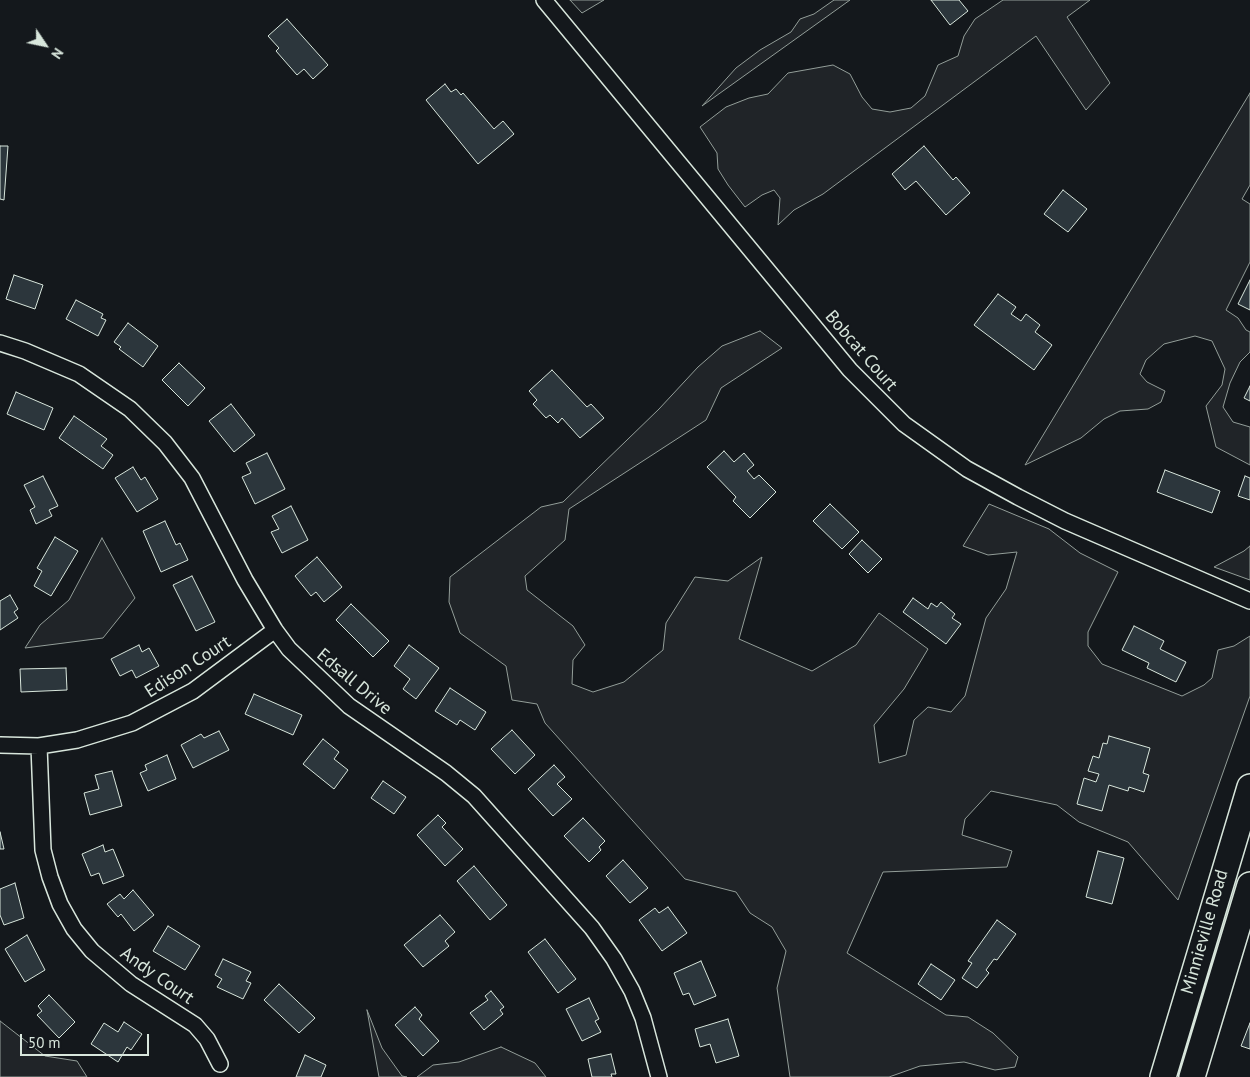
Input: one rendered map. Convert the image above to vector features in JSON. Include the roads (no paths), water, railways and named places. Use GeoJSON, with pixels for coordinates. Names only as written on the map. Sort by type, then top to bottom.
{"type":"FeatureCollection","features":[{"type":"Feature","properties":{"kind":"main road","name":"Minnieville Road"},"geometry":{"type":"LineString","coordinates":[[1163,1077],[1250,787]]}},
{"type":"Feature","properties":{"kind":"main road","name":"Minnieville Road"},"geometry":{"type":"LineString","coordinates":[[1192,1077],[1250,885]]}},
{"type":"Feature","properties":{"kind":"street","name":"Bobcat Court"},"geometry":{"type":"LineString","coordinates":[[544,0],[850,370],[904,424],[967,469],[1018,497],[1066,521],[1250,601]]}},
{"type":"Feature","properties":{"kind":"street","name":"Edsall Drive"},"geometry":{"type":"LineString","coordinates":[[0,343],[25,351],[79,374],[130,409],[159,438],[192,478],[245,580],[275,630],[303,664],[349,706],[446,773],[474,796],[592,928],[614,958],[632,991],[646,1027],[659,1077]]}},
{"type":"Feature","properties":{"kind":"street","name":"Edison Court"},"geometry":{"type":"LineString","coordinates":[[0,745],[40,746],[103,733],[132,723],[163,709],[193,691],[275,630]]}},
{"type":"Feature","properties":{"kind":"street","name":"Andy Court"},"geometry":{"type":"LineString","coordinates":[[40,746],[43,850],[60,904],[74,928],[92,951],[131,984],[195,1026],[207,1038],[220,1064]]}}]}
